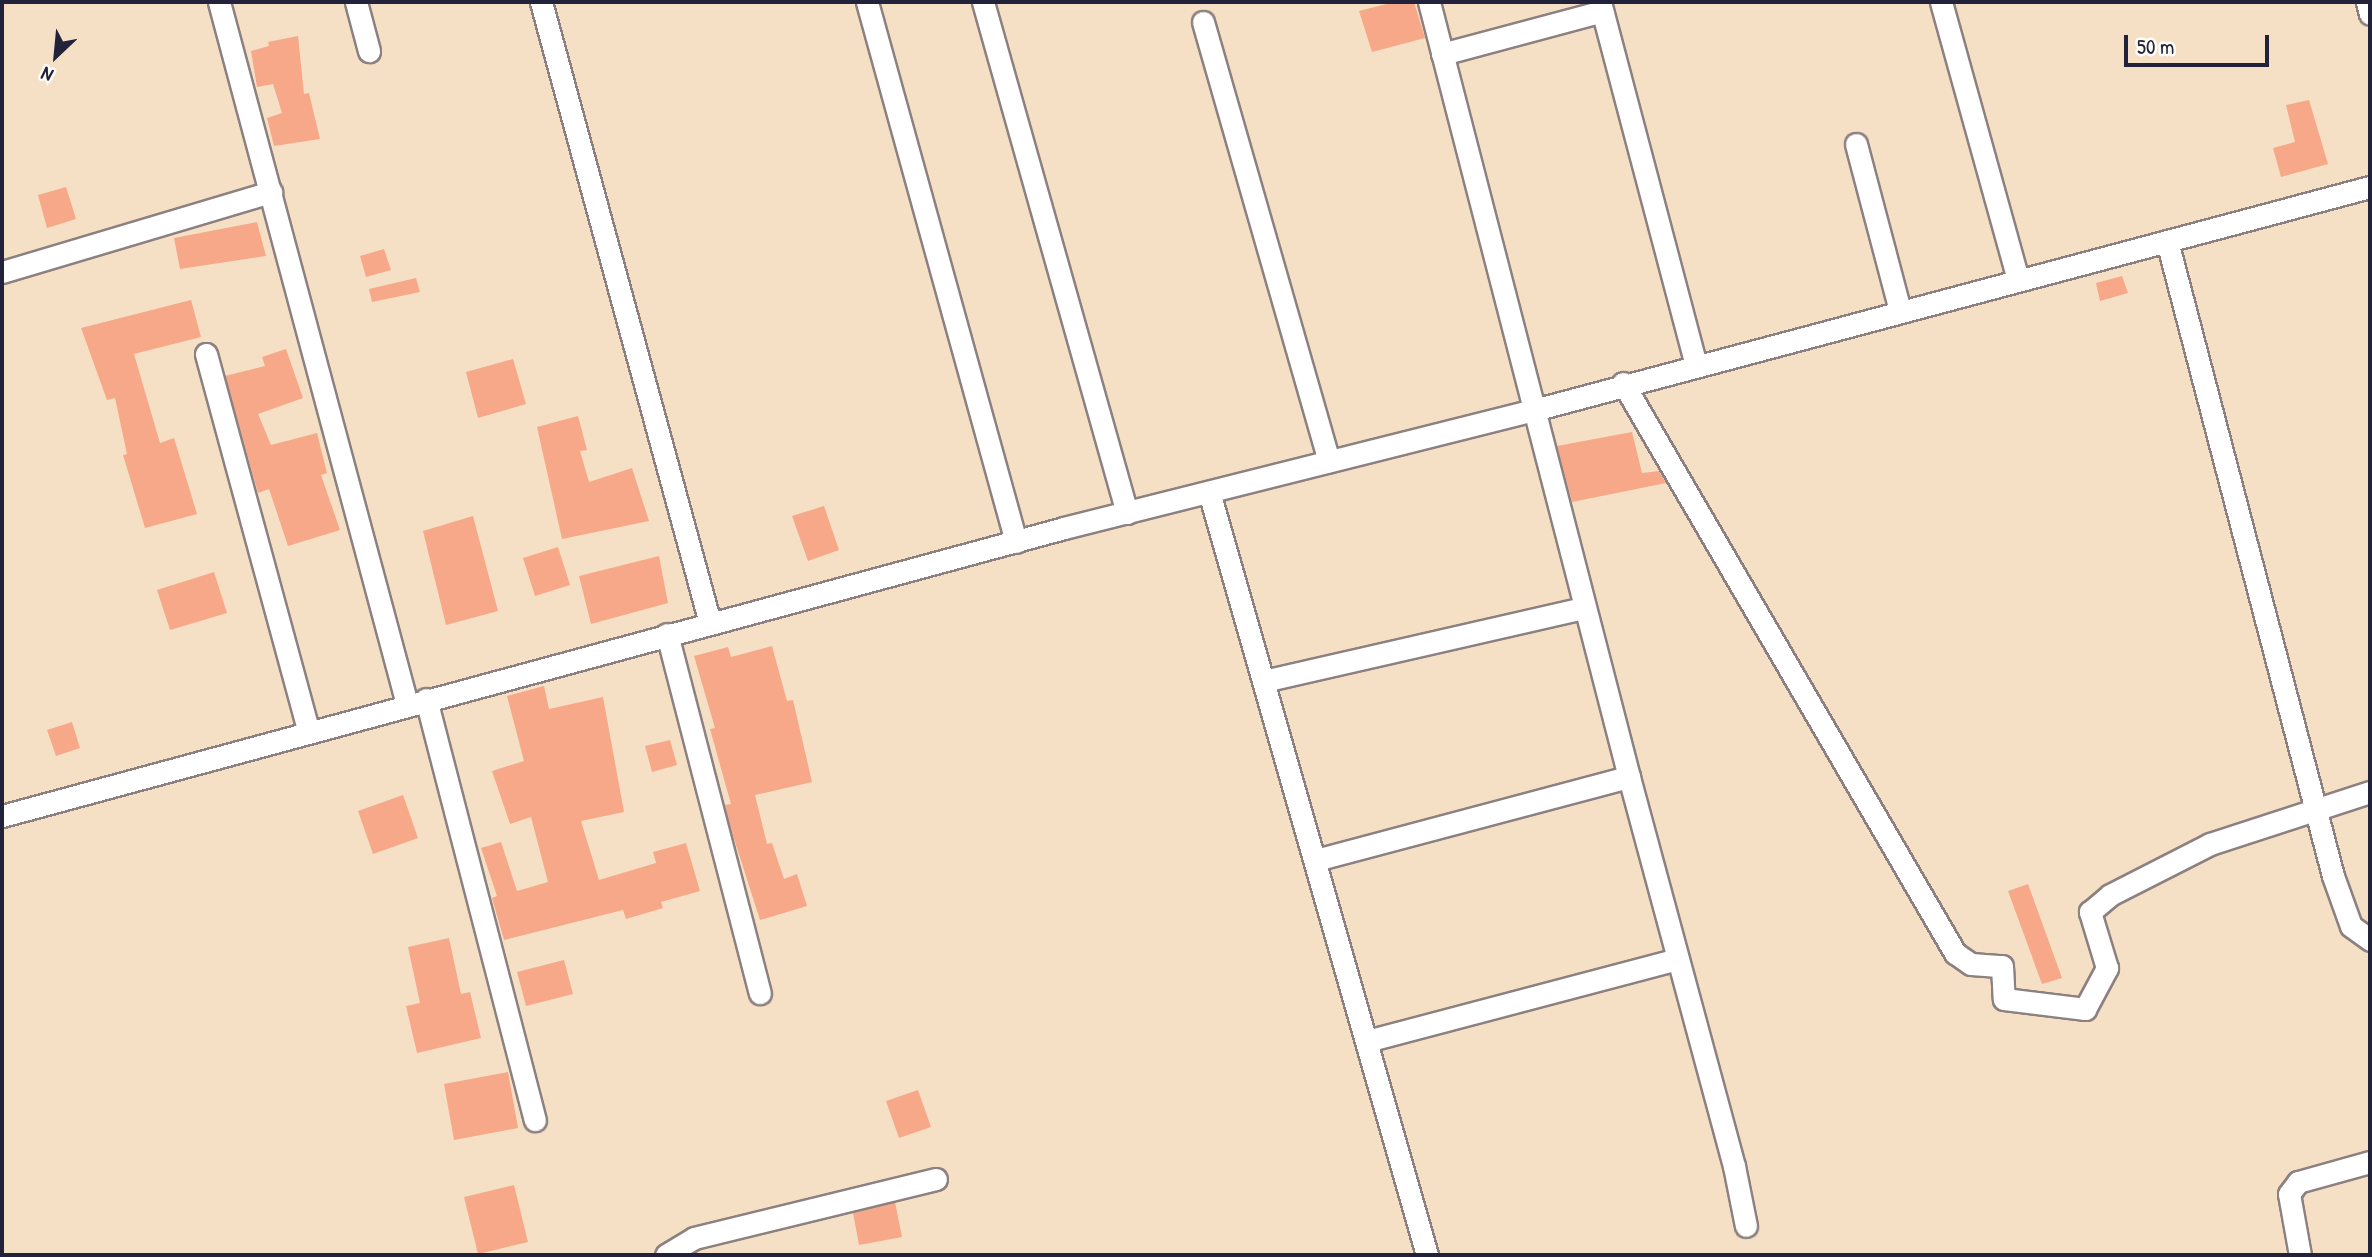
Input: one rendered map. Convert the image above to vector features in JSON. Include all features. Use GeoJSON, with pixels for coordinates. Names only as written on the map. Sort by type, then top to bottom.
{"type":"FeatureCollection","features":[{"type":"Feature","properties":{"kind":"street"},"geometry":{"type":"LineString","coordinates":[[219,2],[535,1120]]}},
{"type":"Feature","properties":{"kind":"street"},"geometry":{"type":"LineString","coordinates":[[356,2],[369,51]]}},
{"type":"Feature","properties":{"kind":"street"},"geometry":{"type":"LineString","coordinates":[[541,2],[710,623]]}},
{"type":"Feature","properties":{"kind":"street"},"geometry":{"type":"LineString","coordinates":[[867,2],[1016,542]]}},
{"type":"Feature","properties":{"kind":"street"},"geometry":{"type":"LineString","coordinates":[[983,2],[1127,513]]}},
{"type":"Feature","properties":{"kind":"street"},"geometry":{"type":"LineString","coordinates":[[1429,2],[1583,608],[1746,1226]]}},
{"type":"Feature","properties":{"kind":"street"},"geometry":{"type":"LineString","coordinates":[[1941,2],[2018,280]]}},
{"type":"Feature","properties":{"kind":"street"},"geometry":{"type":"LineString","coordinates":[[2367,2],[2370,14]]}},
{"type":"Feature","properties":{"kind":"street"},"geometry":{"type":"LineString","coordinates":[[1442,54],[1601,6],[1696,365]]}},
{"type":"Feature","properties":{"kind":"street"},"geometry":{"type":"LineString","coordinates":[[1203,22],[1329,461]]}},
{"type":"Feature","properties":{"kind":"street"},"geometry":{"type":"LineString","coordinates":[[1856,144],[1900,310]]}},
{"type":"Feature","properties":{"kind":"street"},"geometry":{"type":"LineString","coordinates":[[2,816],[667,634],[1534,410],[1623,383],[2370,187]]}},
{"type":"Feature","properties":{"kind":"street"},"geometry":{"type":"LineString","coordinates":[[2,272],[271,192]]}},
{"type":"Feature","properties":{"kind":"street"},"geometry":{"type":"LineString","coordinates":[[2167,241],[2342,906],[2351,926],[2370,940]]}},
{"type":"Feature","properties":{"kind":"street"},"geometry":{"type":"LineString","coordinates":[[206,354],[309,732]]}},
{"type":"Feature","properties":{"kind":"street"},"geometry":{"type":"LineString","coordinates":[[1623,383],[1955,953],[1971,964],[2002,966],[2004,999],[2085,1009],[2107,968],[2090,912],[2177,859],[2316,806],[2370,792]]}},
{"type":"Feature","properties":{"kind":"street"},"geometry":{"type":"LineString","coordinates":[[1209,492],[1427,1255]]}},
{"type":"Feature","properties":{"kind":"street"},"geometry":{"type":"LineString","coordinates":[[1264,681],[1583,608]]}},
{"type":"Feature","properties":{"kind":"street"},"geometry":{"type":"LineString","coordinates":[[667,634],[760,992]]}},
{"type":"Feature","properties":{"kind":"street"},"geometry":{"type":"LineString","coordinates":[[1316,860],[1629,777]]}},
{"type":"Feature","properties":{"kind":"street"},"geometry":{"type":"LineString","coordinates":[[1367,1041],[1677,959]]}},
{"type":"Feature","properties":{"kind":"street"},"geometry":{"type":"LineString","coordinates":[[2300,1255],[2289,1194],[2298,1182],[2370,1162]]}},
{"type":"Feature","properties":{"kind":"street"},"geometry":{"type":"LineString","coordinates":[[666,1255],[694,1238],[936,1179]]}},
{"type":"Feature","properties":{"kind":"building"},"geometry":{"type":"Polygon","coordinates":[[[1394,2],[1414,2],[1425,38],[1372,52],[1359,11],[1394,2]]]}},
{"type":"Feature","properties":{"kind":"building"},"geometry":{"type":"Polygon","coordinates":[[[298,36],[304,94],[309,93],[320,139],[274,146],[267,118],[282,113],[273,84],[257,87],[251,51],[269,46],[268,42],[298,36]]]}},
{"type":"Feature","properties":{"kind":"building"},"geometry":{"type":"Polygon","coordinates":[[[2309,100],[2328,164],[2281,177],[2273,148],[2295,142],[2286,105],[2309,100]]]}},
{"type":"Feature","properties":{"kind":"building"},"geometry":{"type":"Polygon","coordinates":[[[66,187],[76,219],[47,228],[38,195],[66,187]]]}},
{"type":"Feature","properties":{"kind":"building"},"geometry":{"type":"Polygon","coordinates":[[[257,222],[266,256],[180,269],[174,238],[257,222]]]}},
{"type":"Feature","properties":{"kind":"building"},"geometry":{"type":"Polygon","coordinates":[[[384,249],[391,270],[366,277],[360,256],[384,249]]]}},
{"type":"Feature","properties":{"kind":"building"},"geometry":{"type":"Polygon","coordinates":[[[2122,276],[2128,293],[2100,301],[2096,283],[2122,276]]]}},
{"type":"Feature","properties":{"kind":"building"},"geometry":{"type":"Polygon","coordinates":[[[416,278],[420,292],[372,302],[369,289],[416,278]]]}},
{"type":"Feature","properties":{"kind":"building"},"geometry":{"type":"Polygon","coordinates":[[[191,300],[201,337],[134,354],[160,443],[174,438],[197,514],[145,528],[123,455],[127,454],[115,398],[107,400],[81,328],[191,300]]]}},
{"type":"Feature","properties":{"kind":"building"},"geometry":{"type":"Polygon","coordinates":[[[286,349],[303,398],[258,414],[271,445],[317,433],[327,473],[321,475],[340,530],[288,546],[269,489],[258,493],[225,376],[265,366],[262,357],[286,349]]]}},
{"type":"Feature","properties":{"kind":"building"},"geometry":{"type":"Polygon","coordinates":[[[513,359],[526,404],[478,418],[466,372],[513,359]]]}},
{"type":"Feature","properties":{"kind":"building"},"geometry":{"type":"Polygon","coordinates":[[[578,416],[587,450],[580,451],[589,482],[632,468],[649,521],[562,539],[537,427],[578,416]]]}},
{"type":"Feature","properties":{"kind":"building"},"geometry":{"type":"Polygon","coordinates":[[[1632,432],[1642,473],[1659,471],[1666,483],[1572,502],[1557,446],[1632,432]]]}},
{"type":"Feature","properties":{"kind":"building"},"geometry":{"type":"Polygon","coordinates":[[[824,506],[839,550],[808,561],[792,516],[824,506]]]}},
{"type":"Feature","properties":{"kind":"building"},"geometry":{"type":"Polygon","coordinates":[[[473,516],[498,611],[446,625],[423,531],[473,516]]]}},
{"type":"Feature","properties":{"kind":"building"},"geometry":{"type":"Polygon","coordinates":[[[558,547],[570,585],[535,596],[523,558],[558,547]]]}},
{"type":"Feature","properties":{"kind":"building"},"geometry":{"type":"Polygon","coordinates":[[[659,556],[668,603],[591,624],[579,576],[659,556]]]}},
{"type":"Feature","properties":{"kind":"building"},"geometry":{"type":"Polygon","coordinates":[[[214,572],[227,613],[170,630],[157,590],[214,572]]]}},
{"type":"Feature","properties":{"kind":"building"},"geometry":{"type":"Polygon","coordinates":[[[772,646],[787,701],[793,700],[812,782],[755,795],[767,844],[772,843],[784,879],[797,874],[807,906],[760,920],[729,823],[725,805],[731,804],[710,729],[715,728],[694,656],[728,647],[731,657],[772,646]]]}},
{"type":"Feature","properties":{"kind":"building"},"geometry":{"type":"Polygon","coordinates":[[[544,686],[549,709],[603,697],[624,812],[581,821],[599,880],[656,863],[653,852],[686,843],[700,891],[661,902],[663,908],[626,919],[623,910],[504,940],[492,898],[497,896],[481,848],[501,842],[517,891],[548,882],[531,817],[510,824],[492,771],[524,761],[507,696],[544,686]]]}},
{"type":"Feature","properties":{"kind":"building"},"geometry":{"type":"Polygon","coordinates":[[[72,722],[80,748],[56,756],[47,730],[72,722]]]}},
{"type":"Feature","properties":{"kind":"building"},"geometry":{"type":"Polygon","coordinates":[[[670,740],[677,765],[652,772],[645,746],[670,740]]]}},
{"type":"Feature","properties":{"kind":"building"},"geometry":{"type":"Polygon","coordinates":[[[403,795],[418,838],[373,854],[358,811],[403,795]]]}},
{"type":"Feature","properties":{"kind":"building"},"geometry":{"type":"Polygon","coordinates":[[[2028,884],[2062,978],[2042,984],[2008,891],[2028,884]]]}},
{"type":"Feature","properties":{"kind":"building"},"geometry":{"type":"Polygon","coordinates":[[[449,938],[461,994],[470,992],[481,1038],[417,1053],[406,1006],[420,1003],[408,947],[449,938]]]}},
{"type":"Feature","properties":{"kind":"building"},"geometry":{"type":"Polygon","coordinates":[[[564,960],[573,994],[526,1006],[517,972],[564,960]]]}},
{"type":"Feature","properties":{"kind":"building"},"geometry":{"type":"Polygon","coordinates":[[[508,1072],[518,1128],[454,1140],[444,1084],[508,1072]]]}},
{"type":"Feature","properties":{"kind":"building"},"geometry":{"type":"Polygon","coordinates":[[[918,1090],[931,1127],[899,1138],[886,1101],[918,1090]]]}},
{"type":"Feature","properties":{"kind":"building"},"geometry":{"type":"Polygon","coordinates":[[[514,1185],[528,1242],[478,1254],[464,1197],[514,1185]]]}},
{"type":"Feature","properties":{"kind":"building"},"geometry":{"type":"Polygon","coordinates":[[[895,1202],[902,1237],[859,1245],[853,1213],[895,1202]]]}}]}
